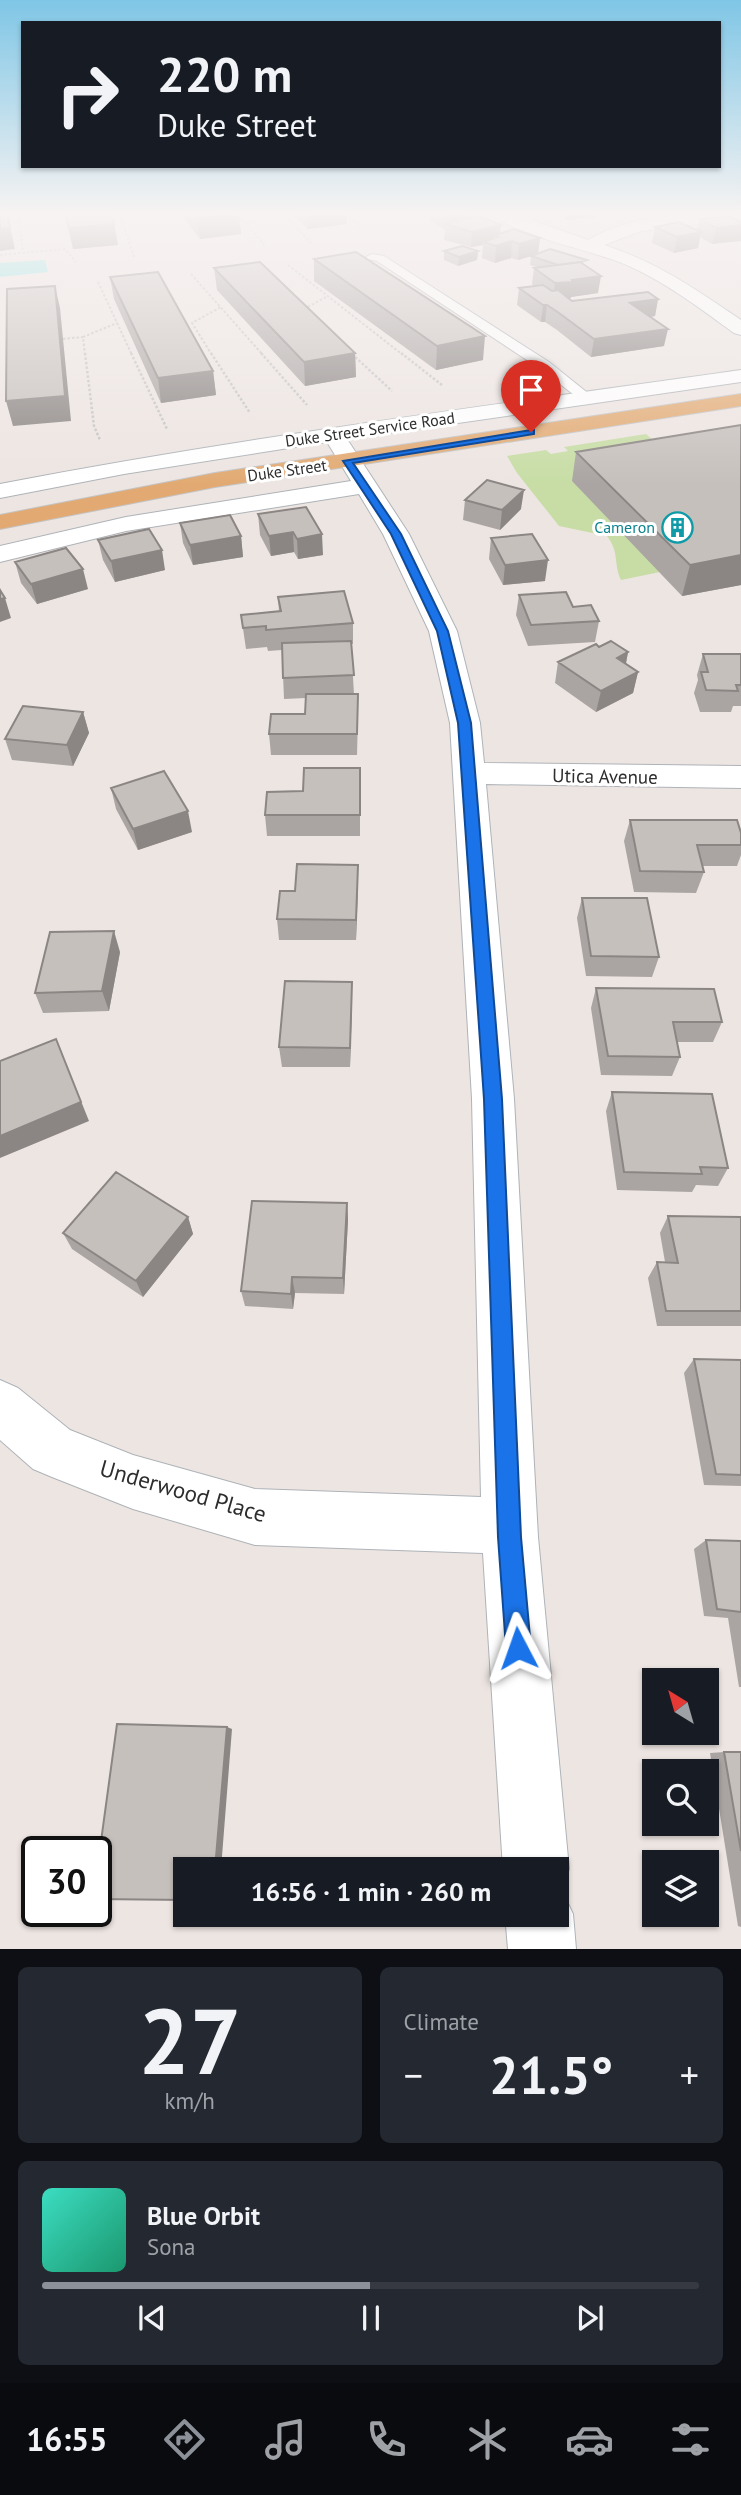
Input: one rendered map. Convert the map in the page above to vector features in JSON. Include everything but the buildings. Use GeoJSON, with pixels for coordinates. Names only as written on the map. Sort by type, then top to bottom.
{"type":"FeatureCollection","features":[{"type":"Feature","properties":{"kind":"main road","name":"Duke Street"},"geometry":{"type":"LineString","coordinates":[[0,522],[139,494],[339,448],[741,400]]}},
{"type":"Feature","properties":{"kind":"street"},"geometry":{"type":"LineString","coordinates":[[705,303],[741,328]]}},
{"type":"Feature","properties":{"kind":"street","name":"Duke Street Service Road"},"geometry":{"type":"LineString","coordinates":[[0,491],[124,467],[339,448],[587,398],[741,376]]}},
{"type":"Feature","properties":{"kind":"street"},"geometry":{"type":"LineString","coordinates":[[339,448],[396,534],[443,631],[465,723],[493,1099],[510,1526],[535,1857]]}},
{"type":"Feature","properties":{"kind":"street","name":"Duke Street Service Road"},"geometry":{"type":"LineString","coordinates":[[0,554],[127,524],[339,448]]}},
{"type":"Feature","properties":{"kind":"street","name":"Utica Avenue"},"geometry":{"type":"LineString","coordinates":[[470,773],[741,777]]}},
{"type":"Feature","properties":{"kind":"street","name":"Underwood Place"},"geometry":{"type":"LineString","coordinates":[[0,1406],[52,1450],[133,1482],[255,1517],[510,1526]]}},
{"type":"Feature","properties":{"kind":"street"},"geometry":{"type":"LineString","coordinates":[[540,1927],[542,1949]]}},
{"type":"Feature","properties":{"kind":"lane"},"geometry":{"type":"LineString","coordinates":[[449,303],[521,350],[587,398]]}},
{"type":"Feature","properties":{"kind":"path"},"geometry":{"type":"LineString","coordinates":[[108,303],[167,429]]}},
{"type":"Feature","properties":{"kind":"path"},"geometry":{"type":"LineString","coordinates":[[216,303],[339,448]]}},
{"type":"Feature","properties":{"kind":"path"},"geometry":{"type":"LineString","coordinates":[[296,310],[315,303]]}},
{"type":"Feature","properties":{"kind":"path"},"geometry":{"type":"LineString","coordinates":[[337,303],[448,390]]}},
{"type":"Feature","properties":{"kind":"path"},"geometry":{"type":"LineString","coordinates":[[185,324],[192,323],[220,307]]}},
{"type":"Feature","properties":{"kind":"path"},"geometry":{"type":"LineString","coordinates":[[63,339],[83,337],[117,323]]}},
{"type":"Feature","properties":{"kind":"path"},"geometry":{"type":"LineString","coordinates":[[192,323],[252,417]]}},
{"type":"Feature","properties":{"kind":"path"},"geometry":{"type":"LineString","coordinates":[[83,337],[94,426],[100,441]]}},
{"type":"Feature","properties":{"kind":"path"},"geometry":{"type":"LineString","coordinates":[[344,346],[397,397]]}},
{"type":"Feature","properties":{"kind":"green space"},"geometry":{"type":"Polygon","coordinates":[[[646,434],[680,463],[660,572],[621,580],[614,548],[607,536],[559,526],[517,473],[507,456],[546,450],[551,454],[568,451],[564,447],[646,434]]]}},
{"type":"Feature","properties":{"kind":"place","name":"Cameron"},"geometry":{"type":"Point","coordinates":[678,527]}},
{"type":"Feature","properties":{"kind":"route"},"geometry":{"type":"LineString","coordinates":[[518,1648],[510,1537],[493,1099],[465,723],[443,631],[396,534],[347,461],[531,432]]}}]}
